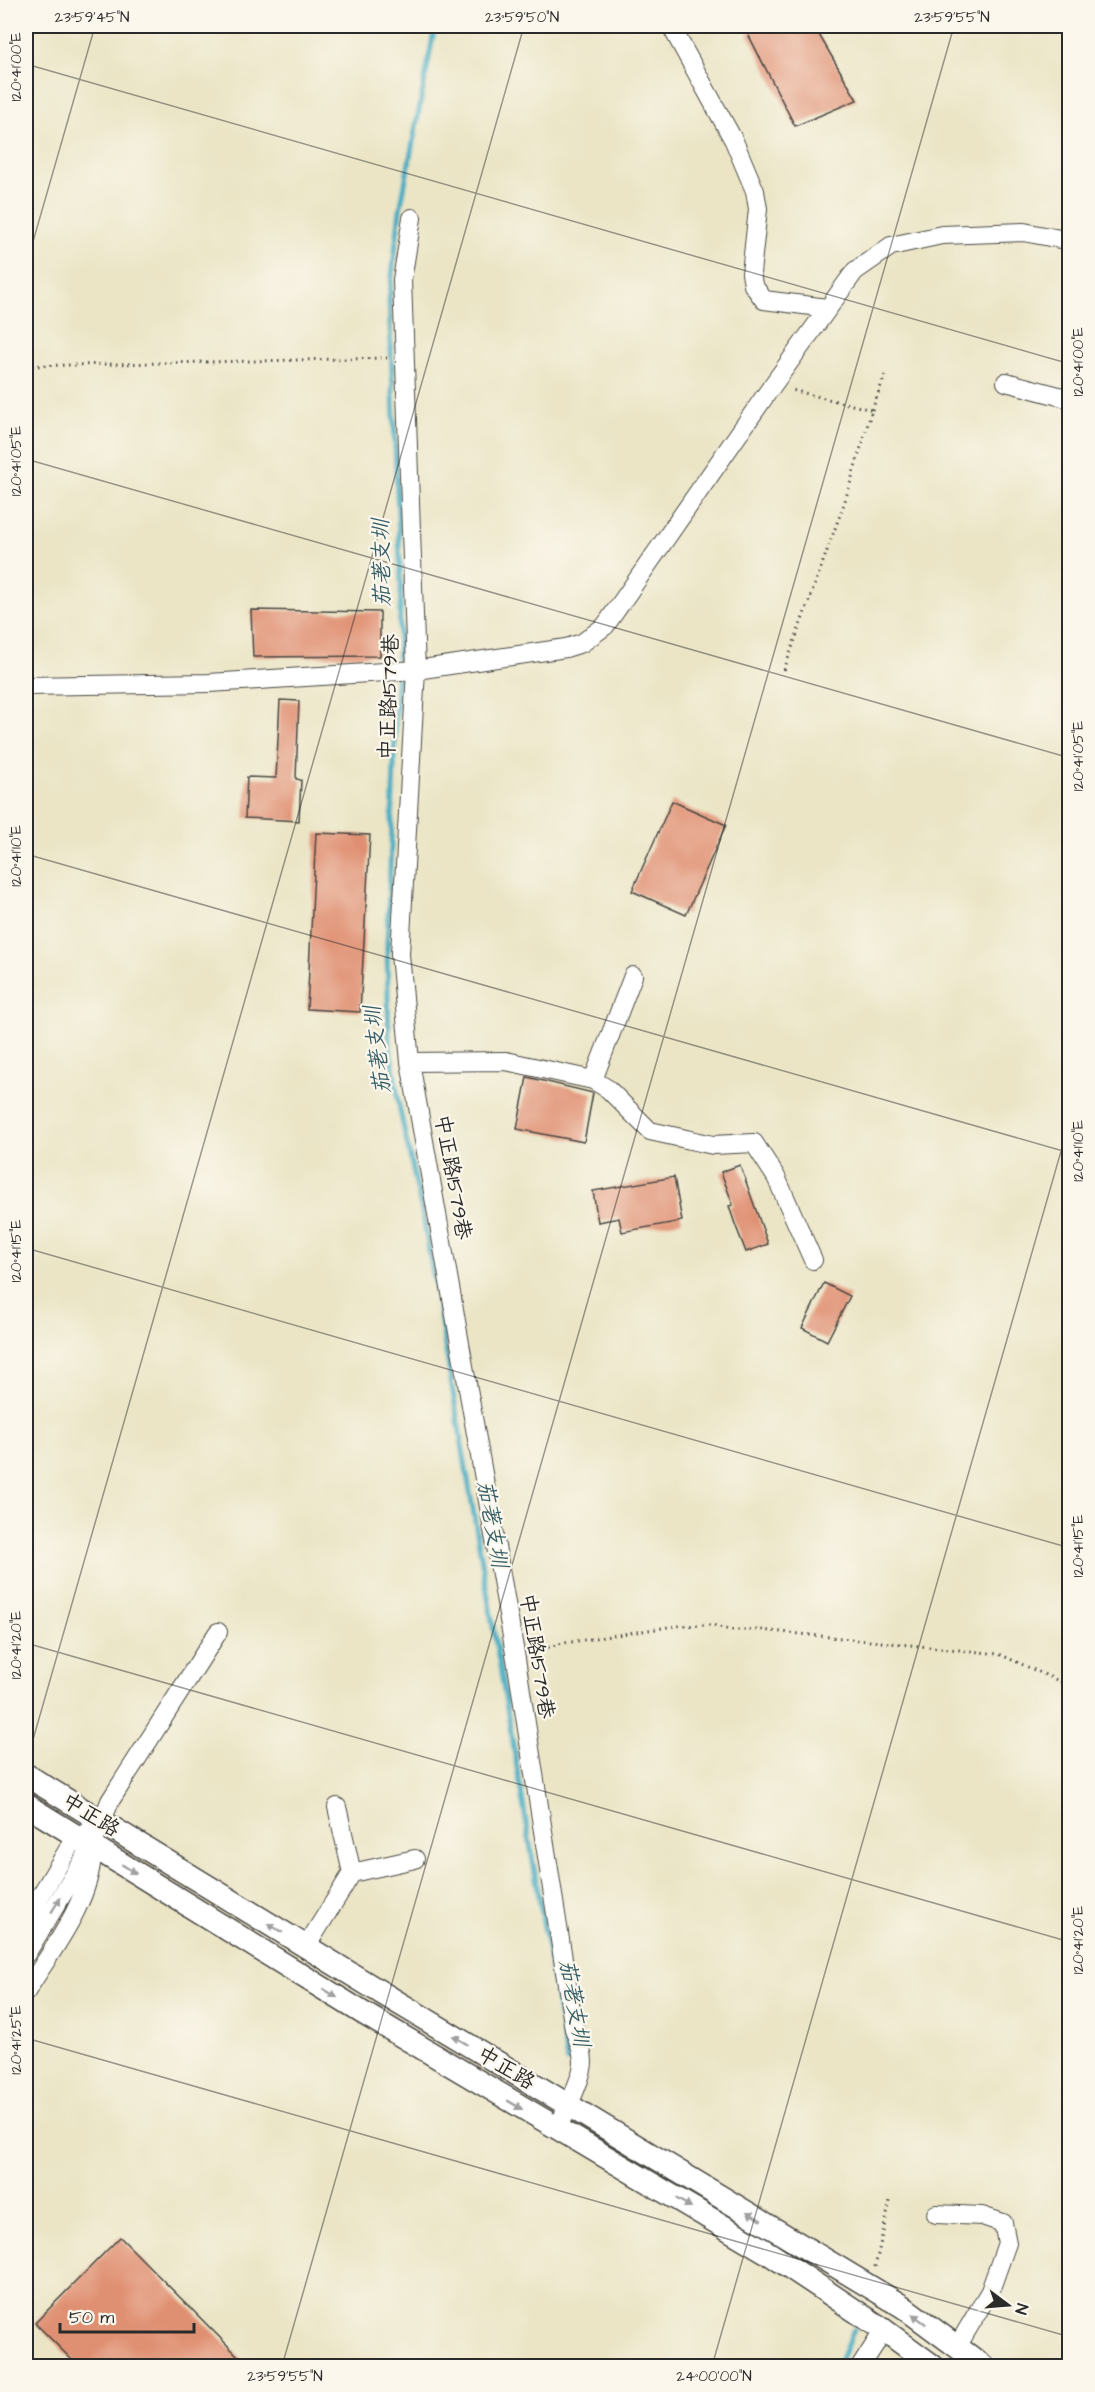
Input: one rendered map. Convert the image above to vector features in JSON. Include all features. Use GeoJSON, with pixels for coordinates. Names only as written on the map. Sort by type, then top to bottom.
{"type":"FeatureCollection","features":[{"type":"Feature","properties":{"kind":"main road","name":"中正路"},"geometry":{"type":"LineString","coordinates":[[26,1775],[306,1947],[902,2306],[983,2367]]}},
{"type":"Feature","properties":{"kind":"main road","name":"中正路"},"geometry":{"type":"LineString","coordinates":[[26,1805],[363,2013],[770,2254],[884,2330],[933,2367]]}},
{"type":"Feature","properties":{"kind":"street"},"geometry":{"type":"LineString","coordinates":[[671,26],[734,141],[754,191],[758,209],[751,273],[753,285],[764,300],[827,308]]}},
{"type":"Feature","properties":{"kind":"street","name":"中正路1579巷"},"geometry":{"type":"LineString","coordinates":[[412,218],[402,280],[416,670],[400,954],[410,1062],[516,1659],[574,2029],[582,2051],[583,2064],[569,2105],[557,2129]]}},
{"type":"Feature","properties":{"kind":"street"},"geometry":{"type":"LineString","coordinates":[[26,686],[210,683],[416,670],[566,648],[582,643],[605,626],[855,271],[891,246],[942,235],[1024,232],[1070,241]]}},
{"type":"Feature","properties":{"kind":"street"},"geometry":{"type":"LineString","coordinates":[[1006,382],[1070,399]]}},
{"type":"Feature","properties":{"kind":"street"},"geometry":{"type":"LineString","coordinates":[[593,1080],[633,976]]}},
{"type":"Feature","properties":{"kind":"street"},"geometry":{"type":"LineString","coordinates":[[410,1062],[506,1061],[593,1080],[608,1089],[650,1131],[713,1145],[754,1143],[776,1177],[813,1260]]}},
{"type":"Feature","properties":{"kind":"street"},"geometry":{"type":"LineString","coordinates":[[26,1954],[85,1842],[101,1822],[110,1801],[218,1632]]}},
{"type":"Feature","properties":{"kind":"street"},"geometry":{"type":"LineString","coordinates":[[306,1947],[352,1873],[337,1807]]}},
{"type":"Feature","properties":{"kind":"street"},"geometry":{"type":"LineString","coordinates":[[26,1920],[70,1846],[85,1842]]}},
{"type":"Feature","properties":{"kind":"street"},"geometry":{"type":"LineString","coordinates":[[26,1992],[82,1900],[91,1866],[85,1842]]}},
{"type":"Feature","properties":{"kind":"street"},"geometry":{"type":"LineString","coordinates":[[352,1873],[415,1859]]}},
{"type":"Feature","properties":{"kind":"street"},"geometry":{"type":"LineString","coordinates":[[936,2214],[982,2216],[1002,2223],[1007,2243],[990,2291],[957,2347]]}},
{"type":"Feature","properties":{"kind":"street"},"geometry":{"type":"LineString","coordinates":[[861,2367],[884,2330]]}},
{"type":"Feature","properties":{"kind":"path"},"geometry":{"type":"LineString","coordinates":[[26,366],[405,358]]}},
{"type":"Feature","properties":{"kind":"path"},"geometry":{"type":"LineString","coordinates":[[784,670],[845,501],[872,410],[885,375]]}},
{"type":"Feature","properties":{"kind":"path"},"geometry":{"type":"LineString","coordinates":[[772,386],[872,410]]}},
{"type":"Feature","properties":{"kind":"path"},"geometry":{"type":"LineString","coordinates":[[1063,1163],[1070,1167]]}},
{"type":"Feature","properties":{"kind":"path"},"geometry":{"type":"LineString","coordinates":[[516,1659],[558,1644],[639,1630],[713,1625],[729,1630],[781,1632],[999,1654],[1070,1686]]}},
{"type":"Feature","properties":{"kind":"path"},"geometry":{"type":"LineString","coordinates":[[871,2287],[890,2201]]}},
{"type":"Feature","properties":{"kind":"building"},"geometry":{"type":"Polygon","coordinates":[[[754,26],[814,26],[857,100],[795,126],[746,30],[754,26]]]}},
{"type":"Feature","properties":{"kind":"building"},"geometry":{"type":"Polygon","coordinates":[[[251,610],[380,612],[380,656],[253,657],[251,610]]]}},
{"type":"Feature","properties":{"kind":"building"},"geometry":{"type":"Polygon","coordinates":[[[280,700],[299,701],[296,779],[301,780],[299,821],[245,818],[247,777],[276,778],[280,700]]]}},
{"type":"Feature","properties":{"kind":"building"},"geometry":{"type":"Polygon","coordinates":[[[672,801],[726,825],[686,915],[632,891],[672,801]]]}},
{"type":"Feature","properties":{"kind":"building"},"geometry":{"type":"Polygon","coordinates":[[[316,833],[370,835],[360,1012],[307,1009],[316,833]]]}},
{"type":"Feature","properties":{"kind":"building"},"geometry":{"type":"Polygon","coordinates":[[[527,1077],[593,1093],[584,1142],[517,1129],[527,1077]]]}},
{"type":"Feature","properties":{"kind":"building"},"geometry":{"type":"Polygon","coordinates":[[[740,1165],[768,1244],[746,1252],[729,1206],[733,1205],[721,1172],[740,1165]]]}},
{"type":"Feature","properties":{"kind":"building"},"geometry":{"type":"Polygon","coordinates":[[[674,1177],[682,1221],[622,1232],[619,1218],[598,1222],[593,1191],[674,1177]]]}},
{"type":"Feature","properties":{"kind":"building"},"geometry":{"type":"Polygon","coordinates":[[[824,1283],[850,1296],[827,1341],[802,1328],[824,1283]]]}},
{"type":"Feature","properties":{"kind":"building"},"geometry":{"type":"Polygon","coordinates":[[[120,2237],[249,2367],[79,2367],[35,2323],[120,2237]]]}},
{"type":"Feature","properties":{"kind":"waterway","name":"茄荖支圳"},"geometry":{"type":"LineString","coordinates":[[435,26],[400,210],[389,300],[401,586],[387,949],[389,1040],[400,1111],[423,1216],[567,2061]]}},
{"type":"Feature","properties":{"kind":"waterway"},"geometry":{"type":"LineString","coordinates":[[838,2366],[854,2329]]}}]}
